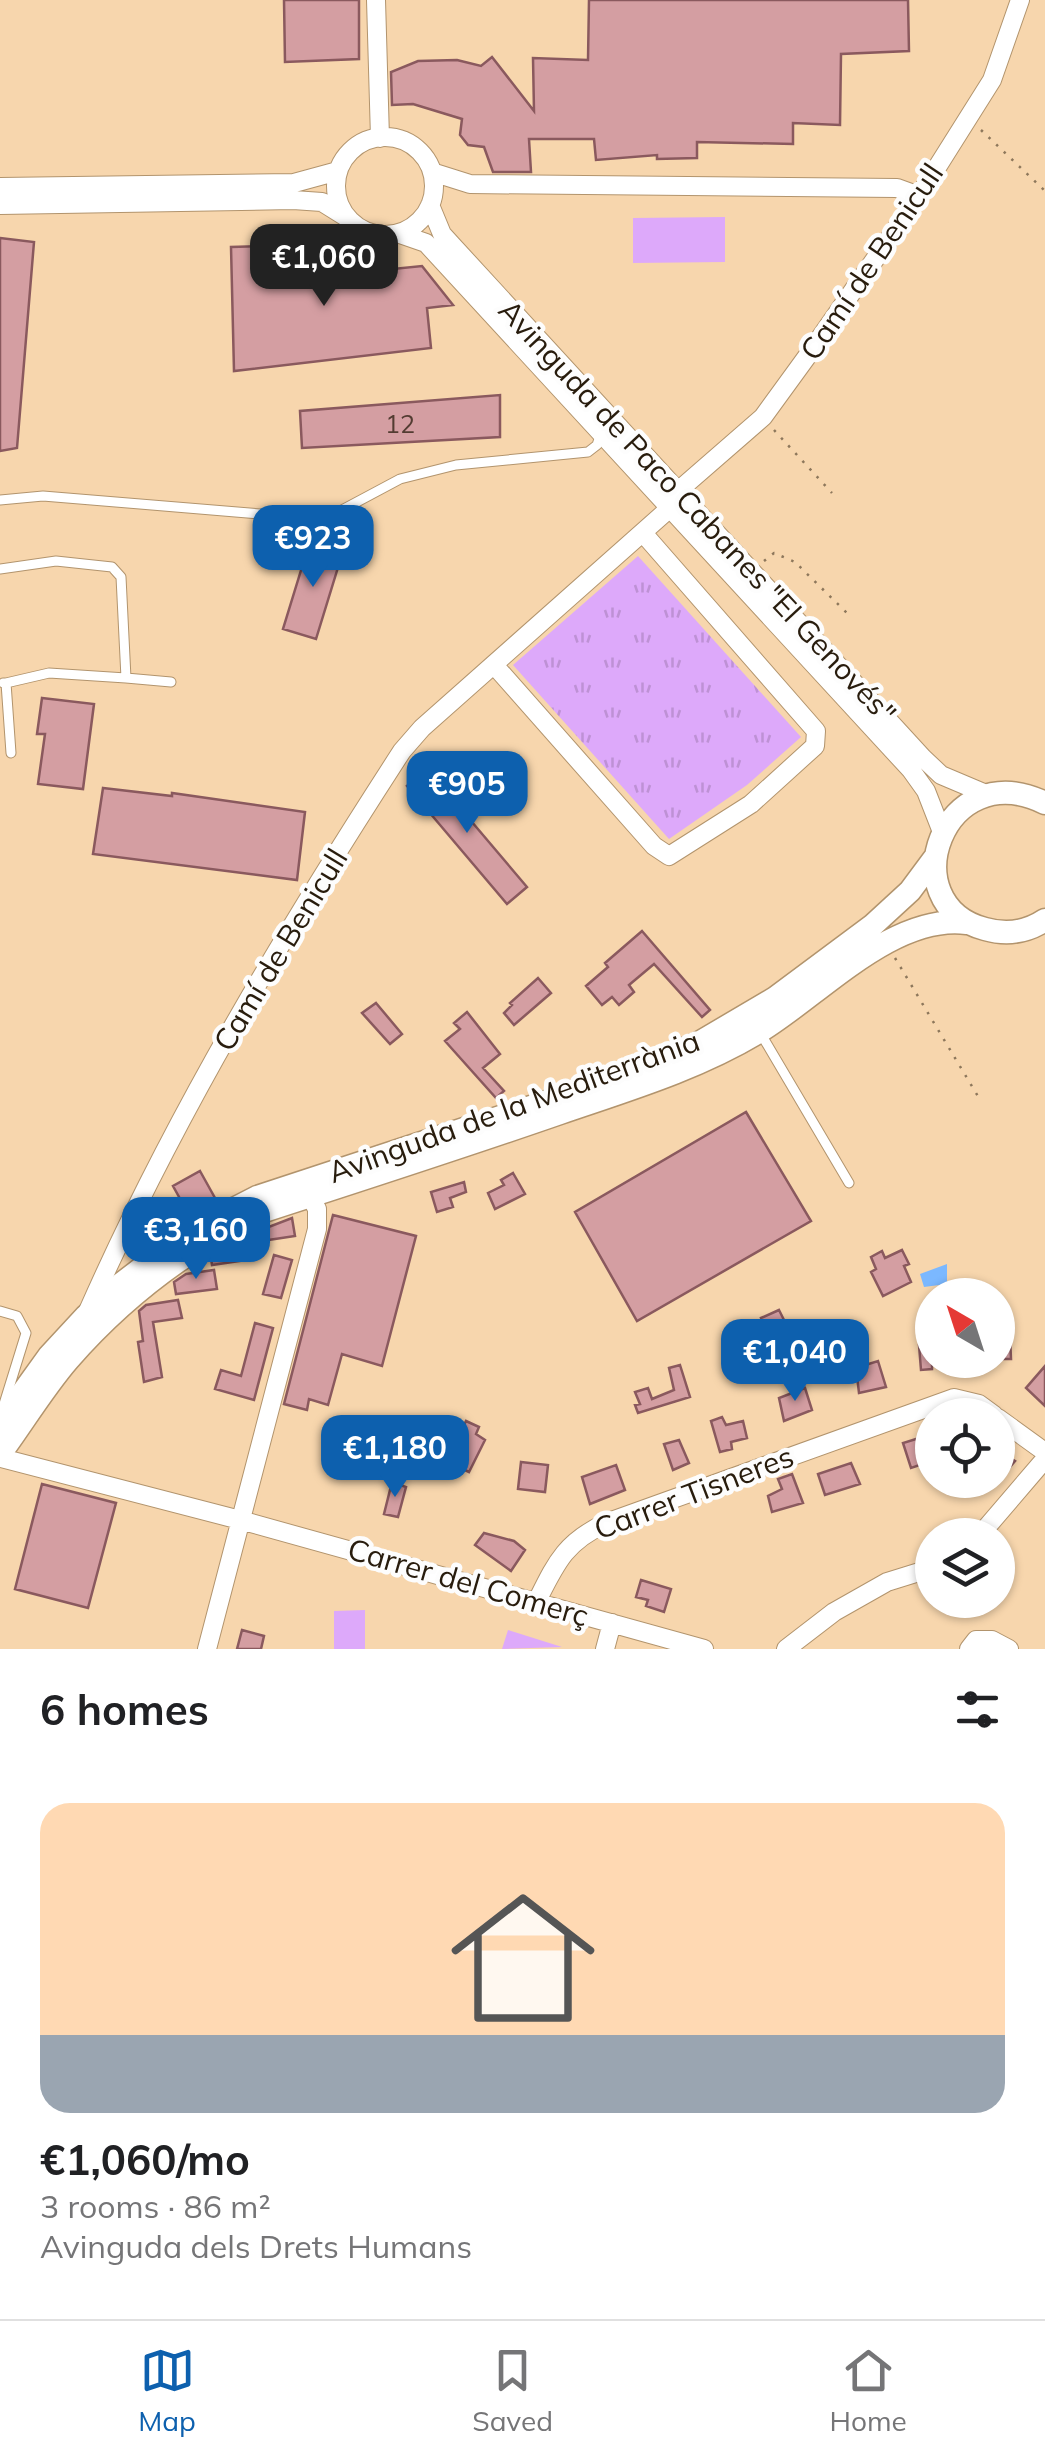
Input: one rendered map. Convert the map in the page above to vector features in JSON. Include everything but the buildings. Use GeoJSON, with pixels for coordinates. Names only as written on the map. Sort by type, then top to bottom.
{"type":"FeatureCollection","features":[{"type":"Feature","properties":{"kind":"main road"},"geometry":{"type":"LineString","coordinates":[[967,923],[941,892],[936,876],[942,832],[968,802],[1045,780]]}},
{"type":"Feature","properties":{"kind":"main road"},"geometry":{"type":"LineString","coordinates":[[1010,791],[1045,802]]}},
{"type":"Feature","properties":{"kind":"main road","name":"Avinguda de la Mediterrània"},"geometry":{"type":"LineString","coordinates":[[0,1457],[7,1422],[49,1356],[86,1316],[164,1250],[236,1206],[611,1079],[712,1036],[775,998],[874,925],[910,890],[936,856]]}},
{"type":"Feature","properties":{"kind":"main road","name":"Avinguda de la Mediterrània"},"geometry":{"type":"LineString","coordinates":[[7,1422],[42,1394],[90,1337],[167,1268],[264,1211],[669,1076],[760,1032],[886,944],[929,924],[946,920],[998,932],[1017,932],[1045,920]]}},
{"type":"Feature","properties":{"kind":"street"},"geometry":{"type":"LineString","coordinates":[[376,0],[380,138]]}},
{"type":"Feature","properties":{"kind":"street","name":"Camí de Benicull"},"geometry":{"type":"LineString","coordinates":[[86,1316],[201,1084],[394,764],[422,728],[642,532],[763,417],[919,196],[968,119],[992,80],[1020,0]]}},
{"type":"Feature","properties":{"kind":"street"},"geometry":{"type":"LineString","coordinates":[[346,218],[337,201],[338,170],[358,145],[380,138],[402,140],[415,148],[432,172],[470,184],[897,188],[919,196]]}},
{"type":"Feature","properties":{"kind":"street"},"geometry":{"type":"LineString","coordinates":[[0,187],[294,183],[338,170]]}},
{"type":"Feature","properties":{"kind":"street"},"geometry":{"type":"LineString","coordinates":[[0,205],[322,202],[364,231],[380,236],[400,234],[421,220],[431,202],[432,172]]}},
{"type":"Feature","properties":{"kind":"street"},"geometry":{"type":"LineString","coordinates":[[431,202],[470,184]]}},
{"type":"Feature","properties":{"kind":"street","name":"Avinguda de Paco Cabanes \"El Genovés\""},"geometry":{"type":"LineString","coordinates":[[431,202],[442,234],[911,770],[926,791],[942,832]]}},
{"type":"Feature","properties":{"kind":"street","name":"Avinguda de Paco Cabanes \"El Genovés\""},"geometry":{"type":"LineString","coordinates":[[400,234],[426,243],[601,433],[751,571],[922,758],[941,775],[986,794]]}},
{"type":"Feature","properties":{"kind":"street"},"geometry":{"type":"LineString","coordinates":[[495,666],[654,846],[669,856],[751,804],[802,758],[815,746],[816,731],[642,532]]}},
{"type":"Feature","properties":{"kind":"street"},"geometry":{"type":"LineString","coordinates":[[207,1649],[318,1229],[317,1209],[310,1196]]}},
{"type":"Feature","properties":{"kind":"street","name":"Carrer Tisneres"},"geometry":{"type":"LineString","coordinates":[[537,1601],[561,1554],[586,1532],[915,1412]]}},
{"type":"Feature","properties":{"kind":"street","name":"Carrer Tisneres"},"geometry":{"type":"LineString","coordinates":[[1015,1431],[1045,1455]]}},
{"type":"Feature","properties":{"kind":"street"},"geometry":{"type":"LineString","coordinates":[[994,1518],[1045,1455]]}},
{"type":"Feature","properties":{"kind":"street","name":"Carrer del Comerç"},"geometry":{"type":"LineString","coordinates":[[0,1457],[704,1649]]}},
{"type":"Feature","properties":{"kind":"street"},"geometry":{"type":"LineString","coordinates":[[786,1649],[834,1612],[887,1582],[915,1573]]}},
{"type":"Feature","properties":{"kind":"street"},"geometry":{"type":"LineString","coordinates":[[604,1649],[612,1624]]}},
{"type":"Feature","properties":{"kind":"street"},"geometry":{"type":"LineString","coordinates":[[969,1649],[976,1640],[992,1640],[1009,1649]]}},
{"type":"Feature","properties":{"kind":"lane"},"geometry":{"type":"LineString","coordinates":[[0,500],[44,496],[297,516],[340,511],[400,479],[456,465],[588,452],[601,433]]}},
{"type":"Feature","properties":{"kind":"lane"},"geometry":{"type":"LineString","coordinates":[[0,568],[56,561],[112,567],[121,577],[126,678]]}},
{"type":"Feature","properties":{"kind":"lane"},"geometry":{"type":"LineString","coordinates":[[11,752],[4,725],[3,683],[48,673],[171,682]]}},
{"type":"Feature","properties":{"kind":"lane"},"geometry":{"type":"LineString","coordinates":[[760,1032],[849,1183]]}},
{"type":"Feature","properties":{"kind":"lane"},"geometry":{"type":"LineString","coordinates":[[0,1312],[16,1316],[26,1333],[7,1422]]}},
{"type":"Feature","properties":{"kind":"path"},"geometry":{"type":"LineString","coordinates":[[968,119],[1045,191]]}},
{"type":"Feature","properties":{"kind":"path"},"geometry":{"type":"LineString","coordinates":[[1038,184],[1045,177]]}},
{"type":"Feature","properties":{"kind":"path"},"geometry":{"type":"LineString","coordinates":[[763,417],[832,493]]}},
{"type":"Feature","properties":{"kind":"path"},"geometry":{"type":"LineString","coordinates":[[751,571],[774,553],[795,562],[850,616]]}},
{"type":"Feature","properties":{"kind":"path"},"geometry":{"type":"LineString","coordinates":[[886,944],[979,1098]]}},
{"type":"Feature","properties":{"kind":"green space"},"geometry":{"type":"Polygon","coordinates":[[[725,217],[725,262],[633,263],[633,218],[725,217]]]}},
{"type":"Feature","properties":{"kind":"green space"},"geometry":{"type":"Polygon","coordinates":[[[638,556],[801,737],[747,785],[669,839],[513,665],[638,556]]]}},
{"type":"Feature","properties":{"kind":"green space"},"geometry":{"type":"Polygon","coordinates":[[[365,1610],[365,1649],[334,1649],[334,1611],[365,1610]]]}},
{"type":"Feature","properties":{"kind":"green space"},"geometry":{"type":"Polygon","coordinates":[[[508,1630],[562,1647],[502,1649],[508,1630]]]}},
{"type":"Feature","properties":{"kind":"water"},"geometry":{"type":"Polygon","coordinates":[[[947,1264],[947,1278],[921,1278],[920,1274],[947,1264]]]}}]}
